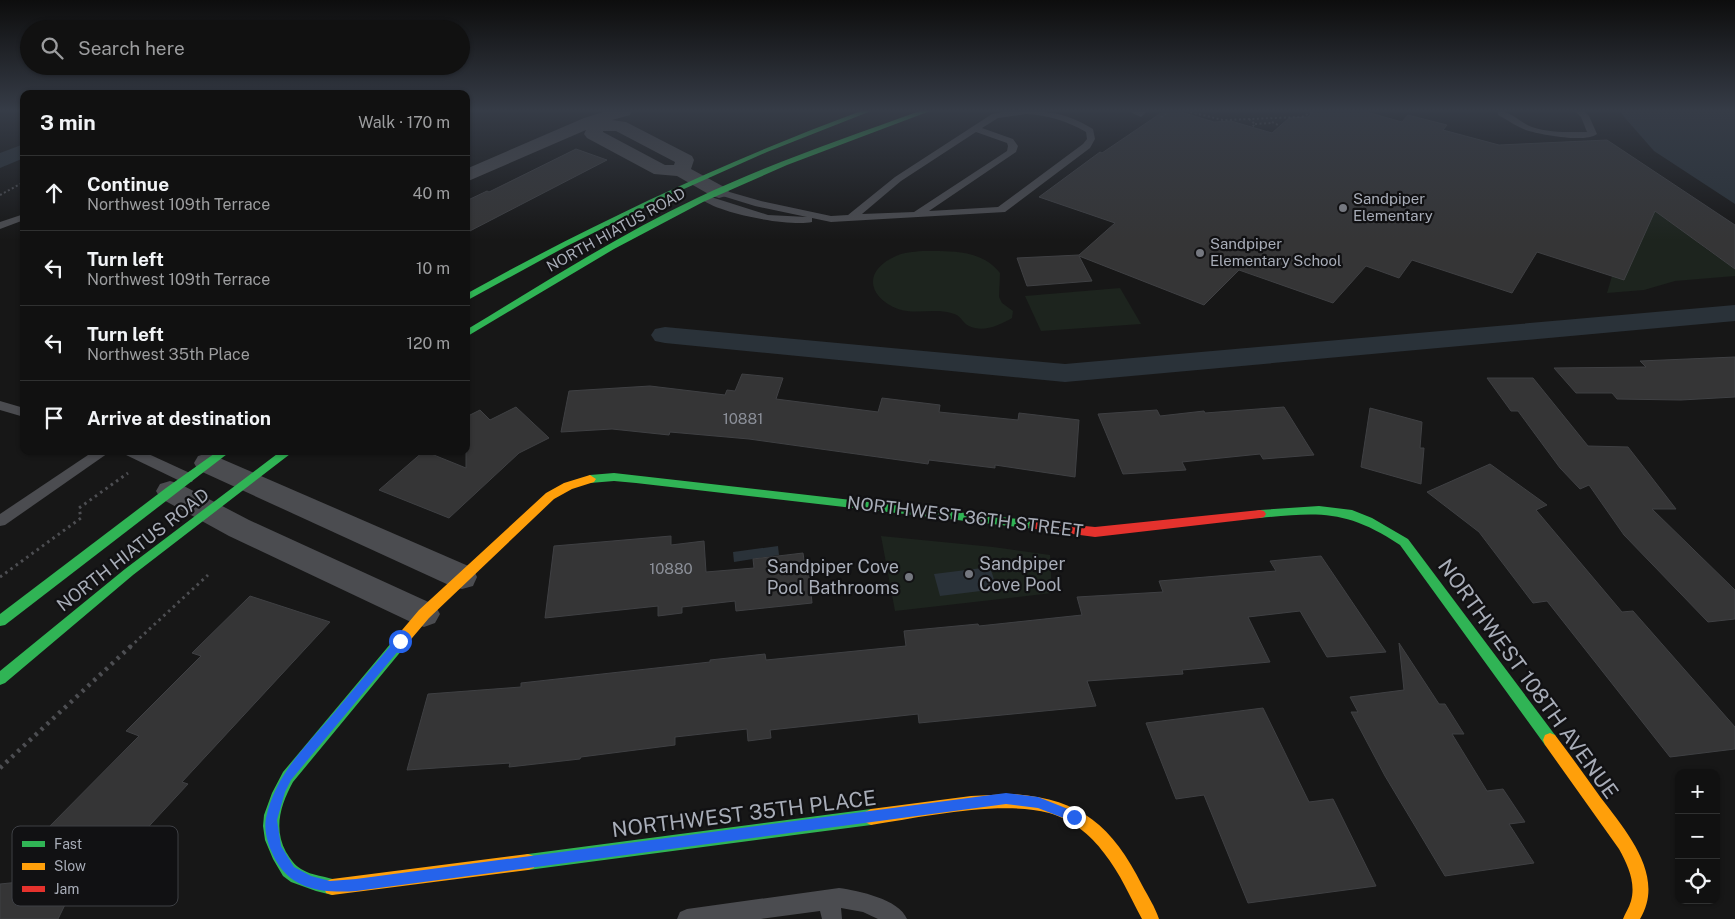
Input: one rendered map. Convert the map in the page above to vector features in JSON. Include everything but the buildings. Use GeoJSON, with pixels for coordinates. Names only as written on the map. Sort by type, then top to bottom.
{"type":"FeatureCollection","features":[{"type":"Feature","properties":{"kind":"street"},"geometry":{"type":"LineString","coordinates":[[470,174],[520,154]]}},
{"type":"Feature","properties":{"kind":"street"},"geometry":{"type":"LineString","coordinates":[[631,154],[661,170],[688,175],[712,195]]}},
{"type":"Feature","properties":{"kind":"street","name":"NORTH HIATUS ROAD"},"geometry":{"type":"LineString","coordinates":[[470,296],[531,260],[688,175],[746,154]]}},
{"type":"Feature","properties":{"kind":"street","name":"NORTH HIATUS ROAD"},"geometry":{"type":"LineString","coordinates":[[470,332],[570,270],[670,215],[810,154]]}},
{"type":"Feature","properties":{"kind":"street","name":"NORTH HIATUS ROAD"},"geometry":{"type":"LineString","coordinates":[[0,679],[129,572],[285,455]]}},
{"type":"Feature","properties":{"kind":"street"},"geometry":{"type":"LineString","coordinates":[[424,614],[238,528],[210,511],[197,471],[249,482],[462,577]]}},
{"type":"Feature","properties":{"kind":"street","name":"NORTH HIATUS ROAD"},"geometry":{"type":"LineString","coordinates":[[0,621],[197,471]]}},
{"type":"Feature","properties":{"kind":"street","name":"NORTHWEST 36TH STREET"},"geometry":{"type":"LineString","coordinates":[[290,872],[275,848],[271,820],[280,790],[288,777],[308,750],[424,614],[550,496],[568,486],[590,479],[614,477],[1095,532],[1308,509],[1341,511]]}},
{"type":"Feature","properties":{"kind":"street","name":"NORTHWEST 108TH AVENUE"},"geometry":{"type":"LineString","coordinates":[[1341,511],[1362,516],[1380,525],[1404,542],[1631,853],[1642,890],[1640,905],[1631,919]]}},
{"type":"Feature","properties":{"kind":"street","name":"NORTHWEST 35TH PLACE"},"geometry":{"type":"LineString","coordinates":[[290,872],[310,882],[330,887],[356,885],[977,802],[1018,799],[1038,802],[1074,817],[1102,837],[1111,849],[1151,919]]}},
{"type":"Feature","properties":{"kind":"lane"},"geometry":{"type":"LineString","coordinates":[[852,218],[898,179],[937,154]]}},
{"type":"Feature","properties":{"kind":"lane"},"geometry":{"type":"LineString","coordinates":[[916,214],[1009,154]]}},
{"type":"Feature","properties":{"kind":"lane"},"geometry":{"type":"LineString","coordinates":[[712,195],[761,218],[792,221],[1001,210],[1076,154]]}},
{"type":"Feature","properties":{"kind":"lane"},"geometry":{"type":"LineString","coordinates":[[712,195],[832,219]]}},
{"type":"Feature","properties":{"kind":"lane"},"geometry":{"type":"LineString","coordinates":[[0,226],[11,220],[20,219]]}},
{"type":"Feature","properties":{"kind":"lane"},"geometry":{"type":"LineString","coordinates":[[0,405],[20,412]]}},
{"type":"Feature","properties":{"kind":"lane"},"geometry":{"type":"LineString","coordinates":[[0,522],[98,455]]}},
{"type":"Feature","properties":{"kind":"lane"},"geometry":{"type":"LineString","coordinates":[[137,455],[147,460],[197,471]]}},
{"type":"Feature","properties":{"kind":"lane"},"geometry":{"type":"LineString","coordinates":[[687,919],[831,914],[839,898],[859,900],[878,906],[897,919]]}},
{"type":"Feature","properties":{"kind":"path"},"geometry":{"type":"LineString","coordinates":[[0,194],[20,184]]}},
{"type":"Feature","properties":{"kind":"path"},"geometry":{"type":"LineString","coordinates":[[0,577],[81,518],[79,508],[147,460]]}},
{"type":"Feature","properties":{"kind":"path"},"geometry":{"type":"LineString","coordinates":[[0,768],[208,575]]}},
{"type":"Feature","properties":{"kind":"shaded area"},"geometry":{"type":"Polygon","coordinates":[[[1658,154],[1735,154],[1735,204],[1658,154]]]}},
{"type":"Feature","properties":{"kind":"shaded area"},"geometry":{"type":"Polygon","coordinates":[[[1625,183],[1705,248],[1735,269],[1735,276],[1675,281],[1644,290],[1607,293],[1612,276],[1624,280],[1625,183]]]}},
{"type":"Feature","properties":{"kind":"shaded area"},"geometry":{"type":"Polygon","coordinates":[[[922,251],[964,253],[984,259],[1000,273],[999,297],[1002,303],[1013,311],[1012,318],[997,325],[980,329],[964,323],[955,314],[938,311],[904,311],[887,304],[875,290],[873,283],[874,275],[878,268],[899,255],[922,251]]]}},
{"type":"Feature","properties":{"kind":"shaded area"},"geometry":{"type":"Polygon","coordinates":[[[1120,288],[1141,324],[1041,331],[1025,296],[1120,288]]]}},
{"type":"Feature","properties":{"kind":"shaded area","name":"Sandpiper Cove Pool"},"geometry":{"type":"Polygon","coordinates":[[[881,536],[993,547],[1050,555],[1052,593],[895,611],[881,536]]]}},
{"type":"Feature","properties":{"kind":"shaded area"},"geometry":{"type":"Polygon","coordinates":[[[778,546],[779,555],[734,562],[733,552],[778,546]]]}},
{"type":"Feature","properties":{"kind":"shaded area"},"geometry":{"type":"Polygon","coordinates":[[[990,567],[997,589],[940,596],[934,574],[990,567]]]}},
{"type":"Feature","properties":{"kind":"waterway"},"geometry":{"type":"LineString","coordinates":[[0,161],[16,154]]}},
{"type":"Feature","properties":{"kind":"waterway"},"geometry":{"type":"LineString","coordinates":[[665,335],[1065,373],[1735,313]]}},
{"type":"Feature","properties":{"kind":"traffic: fast"},"geometry":{"type":"LineString","coordinates":[[470,296],[613,219],[757,154]]}},
{"type":"Feature","properties":{"kind":"traffic: fast"},"geometry":{"type":"LineString","coordinates":[[470,332],[611,247],[670,215],[728,187],[810,154]]}},
{"type":"Feature","properties":{"kind":"traffic: fast"},"geometry":{"type":"LineString","coordinates":[[0,621],[170,491],[220,455]]}},
{"type":"Feature","properties":{"kind":"traffic: fast"},"geometry":{"type":"LineString","coordinates":[[0,679],[129,572],[284,455]]}},
{"type":"Feature","properties":{"kind":"traffic: fast"},"geometry":{"type":"LineString","coordinates":[[590,479],[614,477],[636,479],[1035,525]]}},
{"type":"Feature","properties":{"kind":"traffic: fast"},"geometry":{"type":"LineString","coordinates":[[1260,514],[1319,510],[1352,515],[1368,521],[1404,542],[1550,740]]}},
{"type":"Feature","properties":{"kind":"traffic: fast"},"geometry":{"type":"LineString","coordinates":[[332,887],[303,879],[292,873],[285,865],[278,853],[272,833],[271,820],[273,809],[288,777],[402,640]]}},
{"type":"Feature","properties":{"kind":"traffic: fast"},"geometry":{"type":"LineString","coordinates":[[528,862],[871,817]]}},
{"type":"Feature","properties":{"kind":"traffic: slow"},"geometry":{"type":"LineString","coordinates":[[402,640],[424,614],[550,496],[568,486],[590,479]]}},
{"type":"Feature","properties":{"kind":"traffic: slow"},"geometry":{"type":"LineString","coordinates":[[1550,740],[1625,843],[1634,862],[1638,871],[1641,891],[1640,900],[1631,919]]}},
{"type":"Feature","properties":{"kind":"traffic: slow"},"geometry":{"type":"LineString","coordinates":[[871,817],[991,802],[1031,802],[1050,806],[1068,813],[1085,823],[1102,838],[1117,856],[1151,919]]}},
{"type":"Feature","properties":{"kind":"traffic: slow"},"geometry":{"type":"LineString","coordinates":[[332,887],[528,862]]}},
{"type":"Feature","properties":{"kind":"traffic: jam"},"geometry":{"type":"LineString","coordinates":[[1035,525],[1095,532],[1260,514]]}},
{"type":"Feature","properties":{"kind":"place","name":"Sandpiper Elementary"},"geometry":{"type":"Point","coordinates":[1343,208]}},
{"type":"Feature","properties":{"kind":"place","name":"Sandpiper Elementary School"},"geometry":{"type":"Point","coordinates":[1200,253]}},
{"type":"Feature","properties":{"kind":"place","name":"Sandpiper Cove Pool"},"geometry":{"type":"Point","coordinates":[969,574]}},
{"type":"Feature","properties":{"kind":"place","name":"Sandpiper Cove Pool Bathrooms"},"geometry":{"type":"Point","coordinates":[909,577]}},
{"type":"Feature","properties":{"kind":"route"},"geometry":{"type":"LineString","coordinates":[[400,641],[308,750],[280,790],[271,820],[275,848],[290,872],[310,882],[330,887],[356,885],[1006,799],[1038,802],[1074,817]]}}]}
